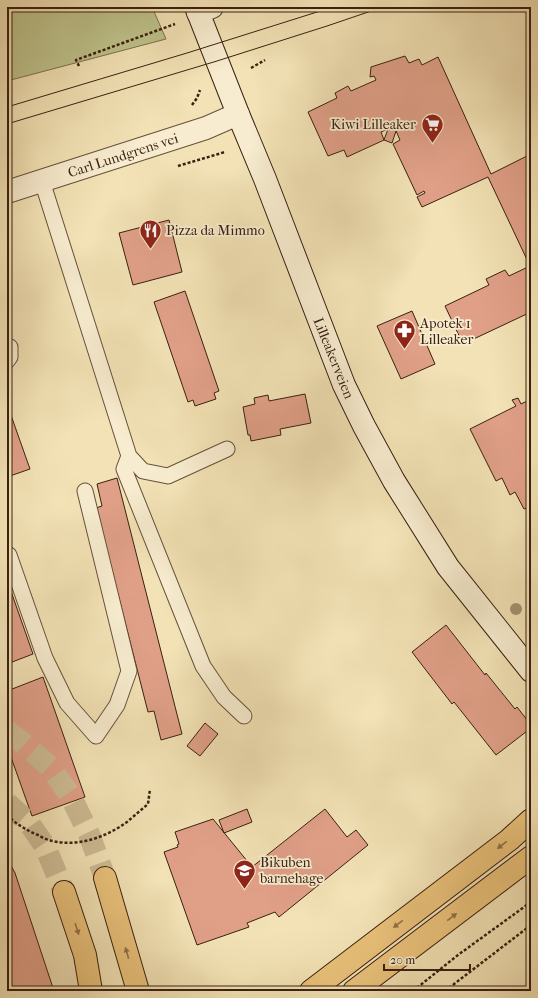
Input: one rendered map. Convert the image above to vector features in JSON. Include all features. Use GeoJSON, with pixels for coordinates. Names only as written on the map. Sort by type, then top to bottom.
{"type":"FeatureCollection","features":[{"type":"Feature","properties":{"kind":"highway"},"geometry":{"type":"LineString","coordinates":[[311,991],[509,840],[531,820]]}},
{"type":"Feature","properties":{"kind":"highway"},"geometry":{"type":"LineString","coordinates":[[354,991],[531,857]]}},
{"type":"Feature","properties":{"kind":"highway"},"geometry":{"type":"LineString","coordinates":[[105,878],[138,991]]}},
{"type":"Feature","properties":{"kind":"highway"},"geometry":{"type":"LineString","coordinates":[[64,892],[85,955],[91,991]]}},
{"type":"Feature","properties":{"kind":"main road","name":"Lilleakerveien"},"geometry":{"type":"LineString","coordinates":[[202,9],[238,114],[265,179],[344,385],[364,426],[394,481],[448,567],[531,671]]}},
{"type":"Feature","properties":{"kind":"main road","name":"Carl Lundgrens vei"},"geometry":{"type":"LineString","coordinates":[[7,192],[206,128],[238,114]]}},
{"type":"Feature","properties":{"kind":"lane"},"geometry":{"type":"LineString","coordinates":[[42,181],[129,456],[143,471],[168,476],[227,449]]}},
{"type":"Feature","properties":{"kind":"lane"},"geometry":{"type":"LineString","coordinates":[[129,456],[124,469],[203,666],[224,697],[244,716]]}},
{"type":"Feature","properties":{"kind":"lane"},"geometry":{"type":"LineString","coordinates":[[9,555],[45,658],[63,697],[96,736],[117,705],[129,671],[85,491]]}},
{"type":"Feature","properties":{"kind":"path"},"geometry":{"type":"LineString","coordinates":[[79,66],[76,60],[175,24]]}},
{"type":"Feature","properties":{"kind":"path"},"geometry":{"type":"LineString","coordinates":[[251,68],[266,60]]}},
{"type":"Feature","properties":{"kind":"path"},"geometry":{"type":"LineString","coordinates":[[7,815],[29,832],[49,840],[69,843],[86,841],[104,835],[126,823],[148,804],[150,790]]}},
{"type":"Feature","properties":{"kind":"path"},"geometry":{"type":"LineString","coordinates":[[413,991],[465,950],[531,902]]}},
{"type":"Feature","properties":{"kind":"path"},"geometry":{"type":"LineString","coordinates":[[444,991],[531,925]]}},
{"type":"Feature","properties":{"kind":"green space"},"geometry":{"type":"Polygon","coordinates":[[[7,7],[152,7],[166,39],[7,81],[7,7]]]}},
{"type":"Feature","properties":{"kind":"building"},"geometry":{"type":"Polygon","coordinates":[[[405,56],[409,63],[419,59],[422,65],[438,57],[491,174],[531,154],[531,312],[463,344],[445,306],[489,285],[486,279],[505,270],[509,276],[530,266],[488,177],[422,207],[417,197],[425,193],[424,191],[417,195],[393,144],[400,140],[396,131],[392,143],[384,140],[347,157],[344,150],[328,156],[308,112],[337,98],[335,93],[348,86],[351,91],[376,80],[374,76],[370,77],[371,67],[405,56]],[[388,129],[381,132],[384,140],[388,129]]]}},
{"type":"Feature","properties":{"kind":"building"},"geometry":{"type":"Polygon","coordinates":[[[169,220],[182,272],[133,285],[119,233],[169,220]]]}},
{"type":"Feature","properties":{"kind":"building"},"geometry":{"type":"Polygon","coordinates":[[[185,291],[219,391],[214,393],[216,399],[195,406],[193,400],[188,402],[154,302],[185,291]]]}},
{"type":"Feature","properties":{"kind":"building"},"geometry":{"type":"Polygon","coordinates":[[[412,311],[435,364],[401,379],[377,326],[412,311]]]}},
{"type":"Feature","properties":{"kind":"building"},"geometry":{"type":"Polygon","coordinates":[[[7,319],[11,331],[7,332],[7,319]]]}},
{"type":"Feature","properties":{"kind":"building"},"geometry":{"type":"Polygon","coordinates":[[[305,394],[311,423],[280,429],[281,435],[251,441],[250,435],[248,435],[243,407],[255,404],[254,398],[268,395],[269,401],[305,394]]]}},
{"type":"Feature","properties":{"kind":"building"},"geometry":{"type":"Polygon","coordinates":[[[518,398],[521,404],[531,399],[531,516],[527,508],[524,509],[515,492],[510,495],[502,478],[496,481],[470,429],[516,406],[512,400],[518,398]]]}},
{"type":"Feature","properties":{"kind":"building"},"geometry":{"type":"Polygon","coordinates":[[[7,404],[30,469],[7,477],[7,404]]]}},
{"type":"Feature","properties":{"kind":"building"},"geometry":{"type":"Polygon","coordinates":[[[117,478],[182,734],[161,740],[154,711],[148,712],[96,508],[102,506],[97,484],[117,478]]]}},
{"type":"Feature","properties":{"kind":"building"},"geometry":{"type":"Polygon","coordinates":[[[7,580],[33,654],[7,664],[7,580]]]}},
{"type":"Feature","properties":{"kind":"building"},"geometry":{"type":"Polygon","coordinates":[[[446,625],[485,675],[486,673],[515,709],[517,707],[531,725],[531,728],[496,755],[454,702],[452,704],[412,652],[446,625]]]}},
{"type":"Feature","properties":{"kind":"building"},"geometry":{"type":"Polygon","coordinates":[[[43,677],[85,797],[32,816],[7,746],[7,691],[43,677]]]}},
{"type":"Feature","properties":{"kind":"building"},"geometry":{"type":"Polygon","coordinates":[[[205,723],[218,734],[200,756],[187,746],[205,723]]]}},
{"type":"Feature","properties":{"kind":"building"},"geometry":{"type":"Polygon","coordinates":[[[247,809],[252,822],[224,833],[219,820],[247,809]]]}},
{"type":"Feature","properties":{"kind":"building"},"geometry":{"type":"Polygon","coordinates":[[[325,809],[347,837],[356,830],[368,845],[279,917],[275,912],[247,923],[249,927],[197,945],[164,852],[178,847],[177,845],[179,844],[175,832],[213,819],[252,867],[325,809]]]}},
{"type":"Feature","properties":{"kind":"building"},"geometry":{"type":"Polygon","coordinates":[[[7,858],[15,873],[54,991],[7,991],[7,858]]]}},
{"type":"Feature","properties":{"kind":"tunnel"},"geometry":{"type":"LineString","coordinates":[[7,731],[51,768],[71,797],[89,834],[105,878]]}},
{"type":"Feature","properties":{"kind":"tunnel"},"geometry":{"type":"LineString","coordinates":[[7,803],[29,823],[45,846],[64,892]]}},
{"type":"Feature","properties":{"kind":"tram line"},"geometry":{"type":"LineString","coordinates":[[7,107],[333,7]]}},
{"type":"Feature","properties":{"kind":"tram line"},"geometry":{"type":"LineString","coordinates":[[7,124],[217,61],[383,7]]}},
{"type":"Feature","properties":{"kind":"place","name":"Kiwi Lilleaker"},"geometry":{"type":"Point","coordinates":[432,144]}},
{"type":"Feature","properties":{"kind":"place","name":"Pizza da Mimmo"},"geometry":{"type":"Point","coordinates":[151,250]}},
{"type":"Feature","properties":{"kind":"place","name":"Apotek 1 Lilleaker"},"geometry":{"type":"Point","coordinates":[404,350]}},
{"type":"Feature","properties":{"kind":"place","name":"Bikuben barnehage"},"geometry":{"type":"Point","coordinates":[245,890]}}]}
